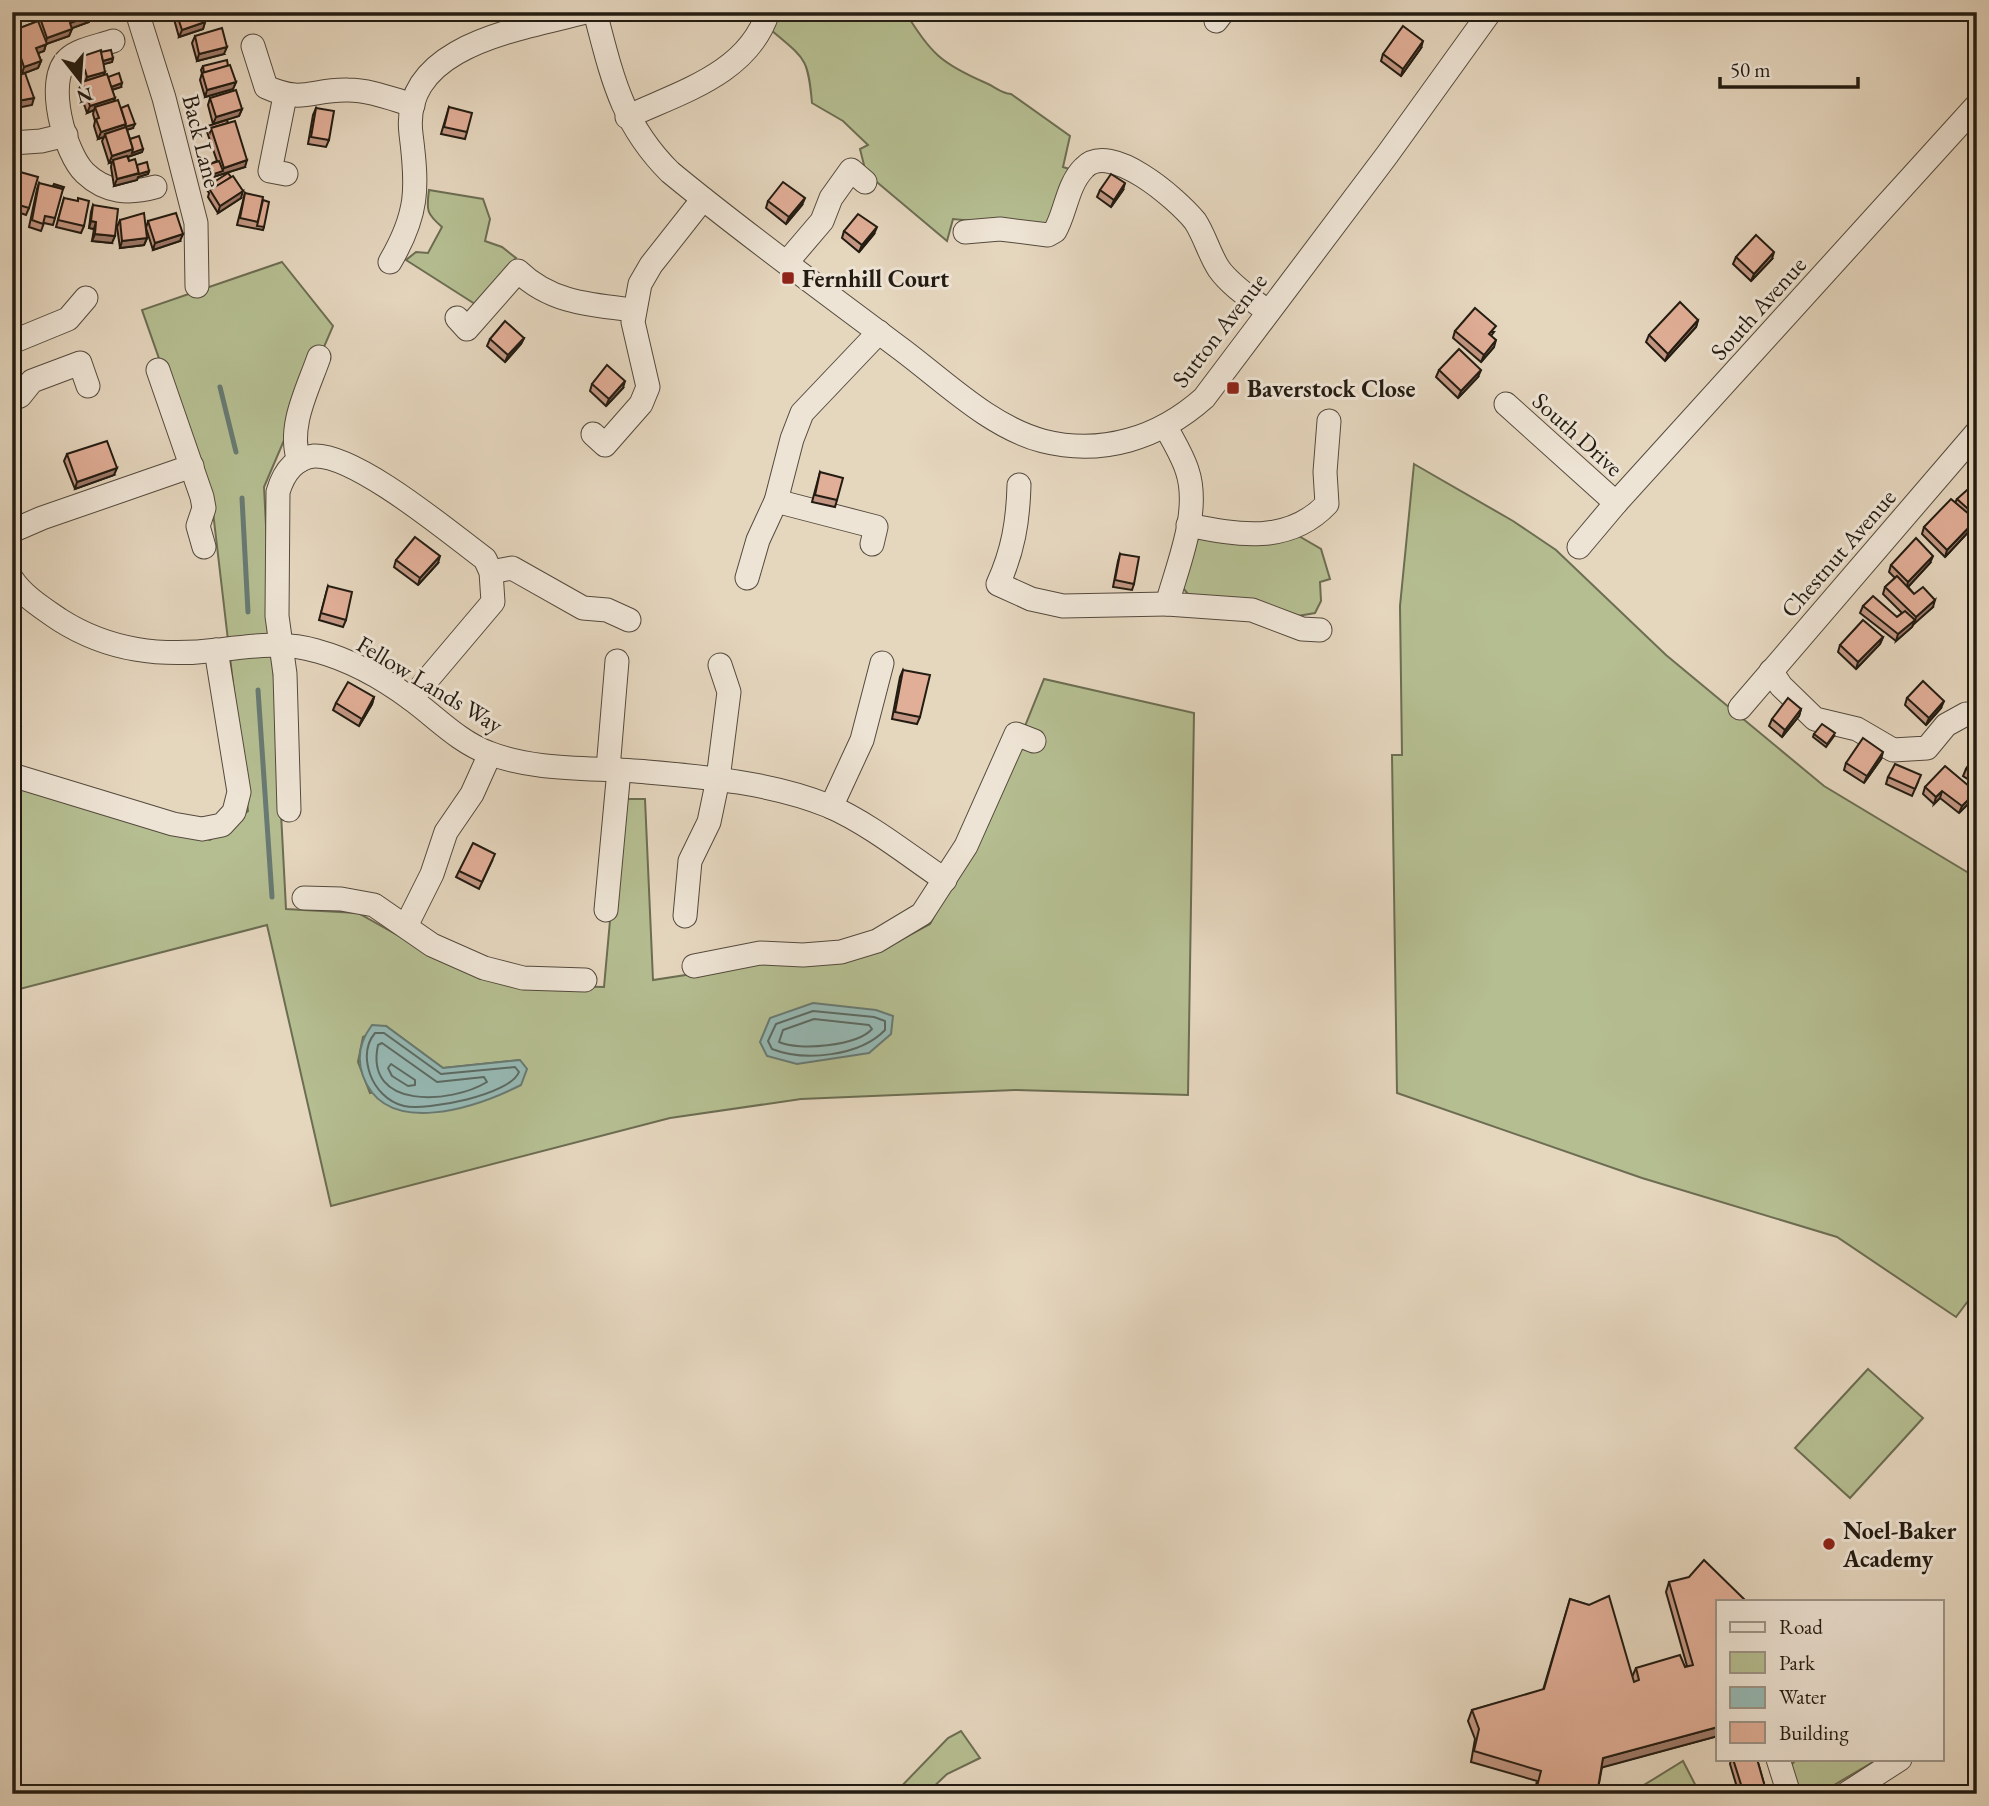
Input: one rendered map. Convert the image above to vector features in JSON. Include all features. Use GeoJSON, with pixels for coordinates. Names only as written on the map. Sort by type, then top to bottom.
{"type":"FeatureCollection","features":[{"type":"Feature","properties":{"kind":"street","name":"Back Lane"},"geometry":{"type":"LineString","coordinates":[[137,12],[164,98],[196,223],[198,286]]}},
{"type":"Feature","properties":{"kind":"street"},"geometry":{"type":"LineString","coordinates":[[390,262],[416,234],[414,206],[417,173],[411,135],[413,105],[426,80],[451,54],[523,29],[586,12]]}},
{"type":"Feature","properties":{"kind":"street","name":"Sutton Avenue"},"geometry":{"type":"LineString","coordinates":[[595,12],[616,90],[630,123],[670,172],[976,405],[1029,437],[1063,445],[1097,446],[1134,440],[1165,426],[1204,398],[1387,155],[1490,12]]}},
{"type":"Feature","properties":{"kind":"street"},"geometry":{"type":"LineString","coordinates":[[630,123],[735,63],[755,42],[768,12]]}},
{"type":"Feature","properties":{"kind":"street"},"geometry":{"type":"LineString","coordinates":[[113,41],[66,61],[60,75],[56,99],[66,135],[75,160],[85,173],[103,186],[134,193],[155,187]]}},
{"type":"Feature","properties":{"kind":"street"},"geometry":{"type":"LineString","coordinates":[[253,46],[276,91],[271,171],[286,174]]}},
{"type":"Feature","properties":{"kind":"street"},"geometry":{"type":"LineString","coordinates":[[276,91],[295,98],[351,89],[413,105]]}},
{"type":"Feature","properties":{"kind":"street","name":"South Avenue"},"geometry":{"type":"LineString","coordinates":[[1579,547],[1977,105]]}},
{"type":"Feature","properties":{"kind":"street"},"geometry":{"type":"LineString","coordinates":[[12,143],[41,141],[66,135]]}},
{"type":"Feature","properties":{"kind":"street"},"geometry":{"type":"LineString","coordinates":[[965,232],[1000,229],[1034,233],[1055,231],[1075,180],[1084,168],[1094,160],[1112,159],[1125,165],[1188,213],[1199,227],[1219,269],[1268,312]]}},
{"type":"Feature","properties":{"kind":"street"},"geometry":{"type":"LineString","coordinates":[[787,262],[822,222],[831,198],[851,170],[865,182]]}},
{"type":"Feature","properties":{"kind":"street"},"geometry":{"type":"LineString","coordinates":[[593,434],[605,445],[660,383],[636,343],[635,310],[640,284],[651,264],[703,199]]}},
{"type":"Feature","properties":{"kind":"street"},"geometry":{"type":"LineString","coordinates":[[457,318],[467,329],[518,271],[529,282],[558,298],[635,310]]}},
{"type":"Feature","properties":{"kind":"street"},"geometry":{"type":"LineString","coordinates":[[12,342],[68,318],[86,298]]}},
{"type":"Feature","properties":{"kind":"street"},"geometry":{"type":"LineString","coordinates":[[747,578],[758,540],[776,501],[792,439],[802,413],[879,332]]}},
{"type":"Feature","properties":{"kind":"street"},"geometry":{"type":"LineString","coordinates":[[299,461],[294,447],[298,416],[319,357]]}},
{"type":"Feature","properties":{"kind":"street"},"geometry":{"type":"LineString","coordinates":[[12,399],[20,396],[32,382],[79,363],[88,386]]}},
{"type":"Feature","properties":{"kind":"street"},"geometry":{"type":"LineString","coordinates":[[158,370],[202,497],[204,508],[198,526],[204,547]]}},
{"type":"Feature","properties":{"kind":"street","name":"South Drive"},"geometry":{"type":"LineString","coordinates":[[1506,404],[1616,503]]}},
{"type":"Feature","properties":{"kind":"street"},"geometry":{"type":"LineString","coordinates":[[1188,525],[1235,535],[1278,533],[1304,523],[1327,504],[1325,472],[1329,421]]}},
{"type":"Feature","properties":{"kind":"street"},"geometry":{"type":"LineString","coordinates":[[1165,426],[1188,472],[1191,499],[1188,525],[1167,604]]}},
{"type":"Feature","properties":{"kind":"street","name":"Chestnut Avenue"},"geometry":{"type":"LineString","coordinates":[[1740,708],[1977,432]]}},
{"type":"Feature","properties":{"kind":"street"},"geometry":{"type":"LineString","coordinates":[[289,810],[282,645],[277,617],[278,492],[284,473],[299,461],[314,456],[340,463],[394,490],[485,559],[491,572],[493,601],[411,699]]}},
{"type":"Feature","properties":{"kind":"street"},"geometry":{"type":"LineString","coordinates":[[12,531],[42,517],[192,467]]}},
{"type":"Feature","properties":{"kind":"street"},"geometry":{"type":"LineString","coordinates":[[1019,485],[1018,524],[1011,556],[998,584],[1031,599],[1063,606],[1167,604],[1252,610],[1293,626],[1320,630]]}},
{"type":"Feature","properties":{"kind":"street"},"geometry":{"type":"LineString","coordinates":[[776,501],[876,527],[872,544]]}},
{"type":"Feature","properties":{"kind":"street"},"geometry":{"type":"LineString","coordinates":[[491,572],[512,568],[583,608],[607,610],[629,620]]}},
{"type":"Feature","properties":{"kind":"street","name":"Fellow Lands Way"},"geometry":{"type":"LineString","coordinates":[[14,587],[83,635],[116,647],[157,653],[282,645],[318,651],[362,669],[411,699],[464,740],[490,754],[524,761],[718,779],[810,799],[831,807],[945,880]]}},
{"type":"Feature","properties":{"kind":"street"},"geometry":{"type":"LineString","coordinates":[[12,775],[173,824],[202,829],[222,825],[234,811],[239,792],[216,650]]}},
{"type":"Feature","properties":{"kind":"street"},"geometry":{"type":"LineString","coordinates":[[606,910],[617,661]]}},
{"type":"Feature","properties":{"kind":"street"},"geometry":{"type":"LineString","coordinates":[[831,807],[862,740],[882,663]]}},
{"type":"Feature","properties":{"kind":"street"},"geometry":{"type":"LineString","coordinates":[[685,916],[690,861],[709,822],[718,779],[729,692],[720,665]]}},
{"type":"Feature","properties":{"kind":"street"},"geometry":{"type":"LineString","coordinates":[[1772,671],[1781,686],[1815,719],[1857,729],[1893,750],[1932,757],[1946,725],[1966,714]]}},
{"type":"Feature","properties":{"kind":"street"},"geometry":{"type":"LineString","coordinates":[[694,966],[760,953],[803,955],[841,952],[877,941],[922,914],[966,846],[1016,734],[1034,741]]}},
{"type":"Feature","properties":{"kind":"street"},"geometry":{"type":"LineString","coordinates":[[406,926],[432,874],[446,832],[472,794],[490,754]]}},
{"type":"Feature","properties":{"kind":"street"},"geometry":{"type":"LineString","coordinates":[[304,898],[341,899],[374,905],[432,945],[484,968],[523,978],[585,980]]}},
{"type":"Feature","properties":{"kind":"street"},"geometry":{"type":"LineString","coordinates":[[1778,1760],[1789,1794]]}},
{"type":"Feature","properties":{"kind":"street"},"geometry":{"type":"LineString","coordinates":[[1846,1794],[1898,1760]]}},
{"type":"Feature","properties":{"kind":"green space"},"geometry":{"type":"Polygon","coordinates":[[[775,12],[905,12],[930,48],[947,63],[1011,94],[1070,136],[1063,167],[1076,171],[1052,228],[953,219],[947,241],[866,173],[860,149],[868,145],[843,121],[812,103],[809,76],[803,60],[771,30],[775,12]]]}},
{"type":"Feature","properties":{"kind":"green space"},"geometry":{"type":"Polygon","coordinates":[[[429,190],[483,199],[490,219],[485,241],[502,247],[516,258],[475,304],[406,260],[416,252],[428,253],[442,227],[429,212],[429,190]]]}},
{"type":"Feature","properties":{"kind":"green space"},"geometry":{"type":"Polygon","coordinates":[[[282,262],[333,326],[264,487],[286,909],[358,913],[451,965],[515,985],[604,987],[621,799],[645,799],[653,980],[757,964],[880,951],[930,924],[994,803],[1044,679],[1194,713],[1188,1095],[1015,1090],[801,1099],[670,1118],[331,1206],[267,925],[12,991],[12,786],[210,840],[248,811],[213,512],[142,310],[282,262]],[[386,1026],[363,1037],[358,1062],[370,1093],[520,1060],[443,1068],[386,1026]]]}},
{"type":"Feature","properties":{"kind":"green space"},"geometry":{"type":"Polygon","coordinates":[[[1414,464],[1513,521],[1556,550],[1666,655],[1824,786],[1977,878],[1977,1289],[1956,1317],[1837,1237],[1642,1178],[1397,1093],[1392,755],[1402,755],[1400,606],[1414,464]]]}},
{"type":"Feature","properties":{"kind":"green space"},"geometry":{"type":"Polygon","coordinates":[[[1297,535],[1321,549],[1330,579],[1320,582],[1321,601],[1315,613],[1292,617],[1188,594],[1183,588],[1196,539],[1297,535]]]}},
{"type":"Feature","properties":{"kind":"green space"},"geometry":{"type":"Polygon","coordinates":[[[1868,1369],[1923,1418],[1850,1498],[1795,1448],[1868,1369]]]}},
{"type":"Feature","properties":{"kind":"green space"},"geometry":{"type":"Polygon","coordinates":[[[961,1731],[980,1758],[947,1774],[926,1794],[894,1794],[948,1738],[961,1731]]]}},
{"type":"Feature","properties":{"kind":"green space"},"geometry":{"type":"Polygon","coordinates":[[[1796,1760],[1876,1760],[1819,1794],[1801,1794],[1791,1765],[1796,1760]]]}},
{"type":"Feature","properties":{"kind":"green space"},"geometry":{"type":"Polygon","coordinates":[[[1683,1761],[1700,1794],[1642,1794],[1644,1785],[1683,1761]]]}},
{"type":"Feature","properties":{"kind":"water"},"geometry":{"type":"Polygon","coordinates":[[[813,1003],[876,1010],[893,1016],[891,1034],[869,1053],[797,1064],[767,1056],[760,1042],[770,1018],[813,1003]]]}},
{"type":"Feature","properties":{"kind":"water"},"geometry":{"type":"Polygon","coordinates":[[[372,1025],[386,1026],[443,1068],[520,1060],[527,1069],[521,1085],[481,1102],[434,1112],[411,1112],[391,1107],[375,1095],[361,1069],[360,1049],[372,1025]]]}},
{"type":"Feature","properties":{"kind":"building"},"geometry":{"type":"Polygon","coordinates":[[[46,12],[91,12],[92,15],[70,23],[72,29],[47,38],[39,15],[46,12]]]}},
{"type":"Feature","properties":{"kind":"building"},"geometry":{"type":"Polygon","coordinates":[[[176,12],[202,12],[205,22],[182,30],[176,12]]]}},
{"type":"Feature","properties":{"kind":"building"},"geometry":{"type":"Polygon","coordinates":[[[38,21],[47,44],[36,48],[41,61],[24,67],[12,31],[38,21]]]}},
{"type":"Feature","properties":{"kind":"building"},"geometry":{"type":"Polygon","coordinates":[[[1403,26],[1423,41],[1403,69],[1383,54],[1403,26]]]}},
{"type":"Feature","properties":{"kind":"building"},"geometry":{"type":"Polygon","coordinates":[[[222,28],[227,47],[199,54],[195,36],[222,28]]]}},
{"type":"Feature","properties":{"kind":"building"},"geometry":{"type":"Polygon","coordinates":[[[101,50],[105,72],[87,77],[77,58],[101,50]]]}},
{"type":"Feature","properties":{"kind":"building"},"geometry":{"type":"Polygon","coordinates":[[[111,50],[113,58],[103,61],[101,52],[111,50]]]}},
{"type":"Feature","properties":{"kind":"building"},"geometry":{"type":"Polygon","coordinates":[[[227,60],[228,66],[204,73],[203,66],[227,60]]]}},
{"type":"Feature","properties":{"kind":"building"},"geometry":{"type":"Polygon","coordinates":[[[230,65],[236,82],[207,90],[202,73],[230,65]]]}},
{"type":"Feature","properties":{"kind":"building"},"geometry":{"type":"Polygon","coordinates":[[[25,73],[34,98],[12,102],[12,78],[25,73]]]}},
{"type":"Feature","properties":{"kind":"building"},"geometry":{"type":"Polygon","coordinates":[[[119,73],[122,83],[111,87],[108,77],[119,73]]]}},
{"type":"Feature","properties":{"kind":"building"},"geometry":{"type":"Polygon","coordinates":[[[107,74],[115,98],[90,106],[82,82],[107,74]]]}},
{"type":"Feature","properties":{"kind":"building"},"geometry":{"type":"Polygon","coordinates":[[[236,90],[242,109],[216,117],[210,98],[236,90]]]}},
{"type":"Feature","properties":{"kind":"building"},"geometry":{"type":"Polygon","coordinates":[[[118,100],[126,124],[101,132],[95,107],[118,100]]]}},
{"type":"Feature","properties":{"kind":"building"},"geometry":{"type":"Polygon","coordinates":[[[128,105],[135,124],[125,127],[121,108],[128,105]]]}},
{"type":"Feature","properties":{"kind":"building"},"geometry":{"type":"Polygon","coordinates":[[[449,107],[472,113],[467,132],[444,127],[449,107]]]}},
{"type":"Feature","properties":{"kind":"building"},"geometry":{"type":"Polygon","coordinates":[[[316,108],[334,111],[329,140],[311,137],[316,108]]]}},
{"type":"Feature","properties":{"kind":"building"},"geometry":{"type":"Polygon","coordinates":[[[227,120],[228,123],[211,128],[210,132],[208,126],[227,120]]]}},
{"type":"Feature","properties":{"kind":"building"},"geometry":{"type":"Polygon","coordinates":[[[235,121],[247,160],[224,168],[211,128],[235,121]]]}},
{"type":"Feature","properties":{"kind":"building"},"geometry":{"type":"Polygon","coordinates":[[[126,127],[133,149],[112,156],[105,134],[126,127]]]}},
{"type":"Feature","properties":{"kind":"building"},"geometry":{"type":"Polygon","coordinates":[[[139,136],[143,149],[132,153],[130,139],[139,136]]]}},
{"type":"Feature","properties":{"kind":"building"},"geometry":{"type":"Polygon","coordinates":[[[127,156],[129,161],[135,159],[139,173],[117,179],[113,160],[127,156]]]}},
{"type":"Feature","properties":{"kind":"building"},"geometry":{"type":"Polygon","coordinates":[[[219,161],[223,171],[214,174],[210,164],[219,161]]]}},
{"type":"Feature","properties":{"kind":"building"},"geometry":{"type":"Polygon","coordinates":[[[147,162],[149,171],[139,174],[137,165],[147,162]]]}},
{"type":"Feature","properties":{"kind":"building"},"geometry":{"type":"Polygon","coordinates":[[[13,170],[38,177],[29,208],[12,203],[13,170]]]}},
{"type":"Feature","properties":{"kind":"building"},"geometry":{"type":"Polygon","coordinates":[[[228,173],[231,177],[211,190],[208,186],[228,173]]]}},
{"type":"Feature","properties":{"kind":"building"},"geometry":{"type":"Polygon","coordinates":[[[1111,174],[1125,183],[1114,200],[1100,190],[1111,174]]]}},
{"type":"Feature","properties":{"kind":"building"},"geometry":{"type":"Polygon","coordinates":[[[233,176],[243,191],[220,206],[210,190],[233,176]]]}},
{"type":"Feature","properties":{"kind":"building"},"geometry":{"type":"Polygon","coordinates":[[[783,182],[805,198],[789,217],[768,201],[783,182]]]}},
{"type":"Feature","properties":{"kind":"building"},"geometry":{"type":"Polygon","coordinates":[[[39,183],[63,189],[55,218],[45,216],[43,224],[32,220],[39,183]]]}},
{"type":"Feature","properties":{"kind":"building"},"geometry":{"type":"Polygon","coordinates":[[[245,193],[263,197],[258,222],[240,218],[245,193]]]}},
{"type":"Feature","properties":{"kind":"building"},"geometry":{"type":"Polygon","coordinates":[[[64,198],[89,201],[84,226],[58,220],[64,198]]]}},
{"type":"Feature","properties":{"kind":"building"},"geometry":{"type":"Polygon","coordinates":[[[263,200],[269,202],[264,227],[257,226],[263,200]]]}},
{"type":"Feature","properties":{"kind":"building"},"geometry":{"type":"Polygon","coordinates":[[[93,205],[118,209],[115,236],[95,234],[96,222],[91,221],[93,205]]]}},
{"type":"Feature","properties":{"kind":"building"},"geometry":{"type":"Polygon","coordinates":[[[144,213],[147,238],[122,241],[120,220],[144,213]]]}},
{"type":"Feature","properties":{"kind":"building"},"geometry":{"type":"Polygon","coordinates":[[[176,213],[183,234],[155,243],[148,221],[176,213]]]}},
{"type":"Feature","properties":{"kind":"building"},"geometry":{"type":"Polygon","coordinates":[[[858,214],[877,227],[862,245],[844,231],[858,214]]]}},
{"type":"Feature","properties":{"kind":"building"},"geometry":{"type":"Polygon","coordinates":[[[1756,235],[1774,252],[1754,274],[1736,257],[1756,235]]]}},
{"type":"Feature","properties":{"kind":"building"},"geometry":{"type":"Polygon","coordinates":[[[1680,302],[1698,320],[1668,354],[1649,335],[1680,302]]]}},
{"type":"Feature","properties":{"kind":"building"},"geometry":{"type":"Polygon","coordinates":[[[1475,308],[1496,326],[1489,334],[1496,340],[1484,355],[1455,331],[1475,308]]]}},
{"type":"Feature","properties":{"kind":"building"},"geometry":{"type":"Polygon","coordinates":[[[505,321],[524,338],[508,355],[490,339],[505,321]]]}},
{"type":"Feature","properties":{"kind":"building"},"geometry":{"type":"Polygon","coordinates":[[[1459,349],[1481,370],[1461,391],[1439,370],[1459,349]]]}},
{"type":"Feature","properties":{"kind":"building"},"geometry":{"type":"Polygon","coordinates":[[[607,365],[625,381],[609,399],[592,384],[607,365]]]}},
{"type":"Feature","properties":{"kind":"building"},"geometry":{"type":"Polygon","coordinates":[[[107,441],[117,468],[77,482],[67,454],[107,441]]]}},
{"type":"Feature","properties":{"kind":"building"},"geometry":{"type":"Polygon","coordinates":[[[820,472],[843,478],[837,500],[815,495],[820,472]]]}},
{"type":"Feature","properties":{"kind":"building"},"geometry":{"type":"Polygon","coordinates":[[[1967,490],[1977,499],[1977,517],[1957,499],[1967,490]]]}},
{"type":"Feature","properties":{"kind":"building"},"geometry":{"type":"Polygon","coordinates":[[[1951,499],[1976,520],[1947,550],[1924,527],[1951,499]]]}},
{"type":"Feature","properties":{"kind":"building"},"geometry":{"type":"Polygon","coordinates":[[[415,537],[440,556],[420,578],[396,560],[415,537]]]}},
{"type":"Feature","properties":{"kind":"building"},"geometry":{"type":"Polygon","coordinates":[[[1916,538],[1933,556],[1908,582],[1891,565],[1916,538]]]}},
{"type":"Feature","properties":{"kind":"building"},"geometry":{"type":"Polygon","coordinates":[[[1120,554],[1139,557],[1134,584],[1115,580],[1120,554]]]}},
{"type":"Feature","properties":{"kind":"building"},"geometry":{"type":"Polygon","coordinates":[[[1897,576],[1914,594],[1923,587],[1935,600],[1916,617],[1885,587],[1897,576]]]}},
{"type":"Feature","properties":{"kind":"building"},"geometry":{"type":"Polygon","coordinates":[[[328,586],[352,592],[346,620],[321,613],[328,586]]]}},
{"type":"Feature","properties":{"kind":"building"},"geometry":{"type":"Polygon","coordinates":[[[1873,596],[1897,617],[1905,611],[1915,620],[1898,634],[1863,606],[1873,596]]]}},
{"type":"Feature","properties":{"kind":"building"},"geometry":{"type":"Polygon","coordinates":[[[1863,620],[1883,637],[1858,662],[1840,645],[1863,620]]]}},
{"type":"Feature","properties":{"kind":"building"},"geometry":{"type":"Polygon","coordinates":[[[903,670],[930,675],[920,717],[895,712],[903,670]]]}},
{"type":"Feature","properties":{"kind":"building"},"geometry":{"type":"Polygon","coordinates":[[[1923,681],[1944,701],[1929,718],[1907,698],[1923,681]]]}},
{"type":"Feature","properties":{"kind":"building"},"geometry":{"type":"Polygon","coordinates":[[[348,682],[374,697],[362,719],[336,703],[348,682]]]}},
{"type":"Feature","properties":{"kind":"building"},"geometry":{"type":"Polygon","coordinates":[[[1788,698],[1801,709],[1785,730],[1772,719],[1788,698]]]}},
{"type":"Feature","properties":{"kind":"building"},"geometry":{"type":"Polygon","coordinates":[[[12,724],[21,727],[14,750],[12,750],[12,724]]]}},
{"type":"Feature","properties":{"kind":"building"},"geometry":{"type":"Polygon","coordinates":[[[1822,724],[1835,733],[1827,744],[1814,734],[1822,724]]]}},
{"type":"Feature","properties":{"kind":"building"},"geometry":{"type":"Polygon","coordinates":[[[1863,738],[1883,752],[1867,776],[1846,763],[1863,738]]]}},
{"type":"Feature","properties":{"kind":"building"},"geometry":{"type":"Polygon","coordinates":[[[1977,753],[1977,776],[1966,769],[1977,753]]]}},
{"type":"Feature","properties":{"kind":"building"},"geometry":{"type":"Polygon","coordinates":[[[1895,764],[1921,775],[1915,789],[1888,777],[1895,764]]]}},
{"type":"Feature","properties":{"kind":"building"},"geometry":{"type":"Polygon","coordinates":[[[1945,766],[1976,792],[1962,806],[1942,791],[1936,797],[1925,787],[1945,766]]]}},
{"type":"Feature","properties":{"kind":"building"},"geometry":{"type":"Polygon","coordinates":[[[473,843],[495,854],[482,882],[459,871],[473,843]]]}},
{"type":"Feature","properties":{"kind":"building"},"geometry":{"type":"Polygon","coordinates":[[[1704,1560],[1745,1600],[1716,1600],[1716,1728],[1603,1758],[1597,1794],[1535,1794],[1541,1771],[1474,1751],[1479,1729],[1472,1710],[1544,1689],[1570,1599],[1589,1605],[1609,1596],[1634,1682],[1639,1680],[1636,1668],[1680,1655],[1685,1667],[1693,1665],[1669,1582],[1689,1577],[1704,1560]]]}},
{"type":"Feature","properties":{"kind":"building"},"geometry":{"type":"Polygon","coordinates":[[[1733,1760],[1757,1760],[1767,1794],[1744,1794],[1733,1760]]]}},
{"type":"Feature","properties":{"kind":"waterway"},"geometry":{"type":"LineString","coordinates":[[220,387],[236,452]]}},
{"type":"Feature","properties":{"kind":"waterway"},"geometry":{"type":"LineString","coordinates":[[242,498],[248,612]]}},
{"type":"Feature","properties":{"kind":"waterway"},"geometry":{"type":"LineString","coordinates":[[258,690],[272,897]]}},
{"type":"Feature","properties":{"kind":"place","name":"Fernhill Court"},"geometry":{"type":"Point","coordinates":[788,278]}},
{"type":"Feature","properties":{"kind":"place","name":"Baverstock Close"},"geometry":{"type":"Point","coordinates":[1233,388]}},
{"type":"Feature","properties":{"kind":"place","name":"Noel-Baker Academy"},"geometry":{"type":"Point","coordinates":[1829,1544]}}]}
